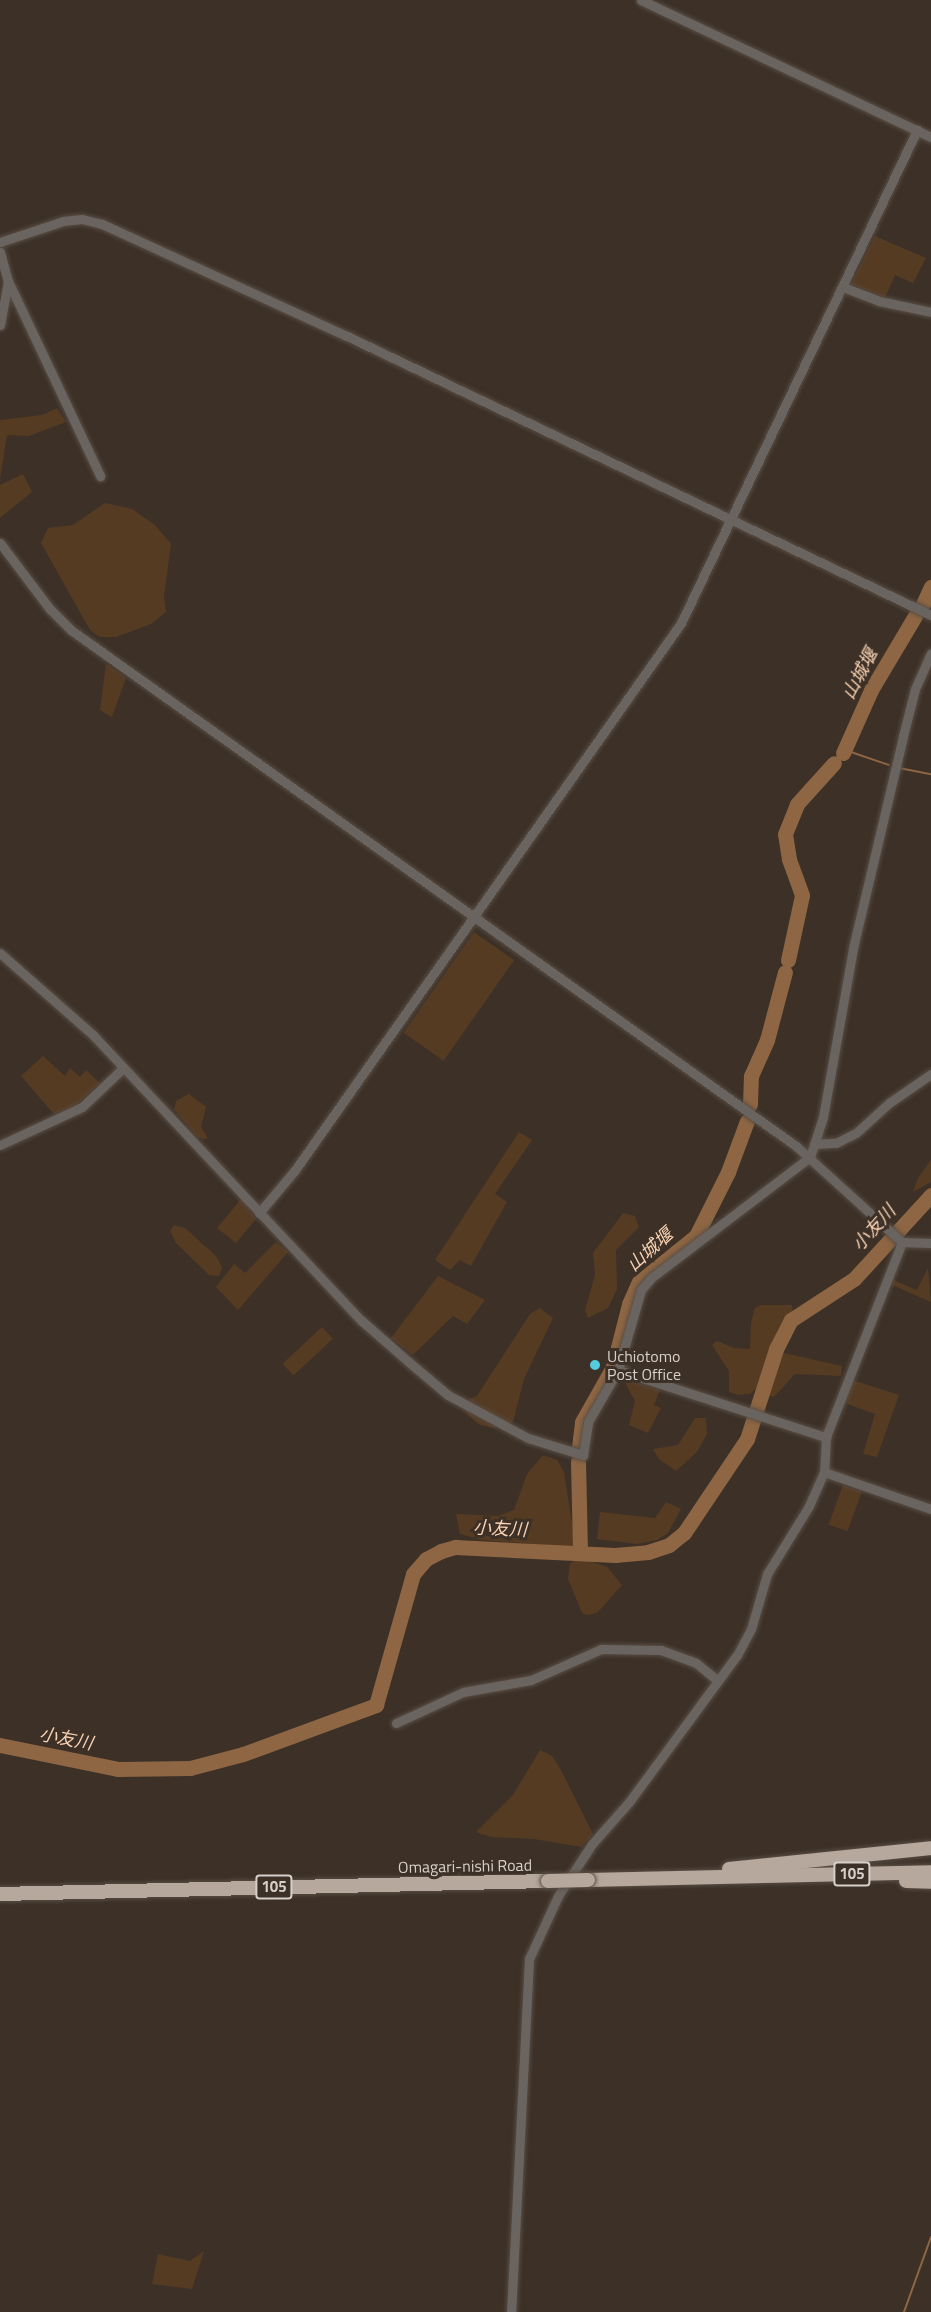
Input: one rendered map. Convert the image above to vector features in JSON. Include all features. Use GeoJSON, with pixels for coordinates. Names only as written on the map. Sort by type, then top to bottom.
{"type":"FeatureCollection","features":[{"type":"Feature","properties":{"kind":"highway"},"geometry":{"type":"LineString","coordinates":[[628,1879],[931,1848]]}},
{"type":"Feature","properties":{"kind":"highway","name":"Omagari-nishi Road"},"geometry":{"type":"LineString","coordinates":[[0,1894],[931,1872]]}},
{"type":"Feature","properties":{"kind":"highway"},"geometry":{"type":"LineString","coordinates":[[773,1876],[931,1882]]}},
{"type":"Feature","properties":{"kind":"street"},"geometry":{"type":"LineString","coordinates":[[641,0],[931,136]]}},
{"type":"Feature","properties":{"kind":"street"},"geometry":{"type":"LineString","coordinates":[[259,1213],[295,1170],[473,915],[655,663],[732,522],[917,130]]}},
{"type":"Feature","properties":{"kind":"street"},"geometry":{"type":"LineString","coordinates":[[0,242],[63,221],[82,219],[102,224],[347,336],[732,522],[931,615]]}},
{"type":"Feature","properties":{"kind":"street"},"geometry":{"type":"LineString","coordinates":[[0,252],[8,281],[100,476]]}},
{"type":"Feature","properties":{"kind":"street"},"geometry":{"type":"LineString","coordinates":[[0,324],[8,281]]}},
{"type":"Feature","properties":{"kind":"street"},"geometry":{"type":"LineString","coordinates":[[843,286],[879,301],[931,312]]}},
{"type":"Feature","properties":{"kind":"street"},"geometry":{"type":"LineString","coordinates":[[0,543],[50,609],[71,630],[810,1157],[902,1242],[931,1243]]}},
{"type":"Feature","properties":{"kind":"street"},"geometry":{"type":"LineString","coordinates":[[0,953],[93,1035],[362,1321],[417,1369],[448,1395],[528,1438],[583,1455],[588,1422],[618,1370],[634,1303],[651,1278],[810,1157],[853,948],[903,736],[915,689],[931,653]]}},
{"type":"Feature","properties":{"kind":"street"},"geometry":{"type":"LineString","coordinates":[[0,1145],[82,1107],[123,1068]]}},
{"type":"Feature","properties":{"kind":"street"},"geometry":{"type":"LineString","coordinates":[[814,1144],[836,1143],[856,1133],[889,1103],[931,1074]]}},
{"type":"Feature","properties":{"kind":"street"},"geometry":{"type":"LineString","coordinates":[[511,2312],[529,1959],[558,1896],[592,1844],[629,1802],[751,1629],[767,1574],[809,1506],[824,1472],[826,1437],[902,1242]]}},
{"type":"Feature","properties":{"kind":"street"},"geometry":{"type":"LineString","coordinates":[[618,1370],[826,1437]]}},
{"type":"Feature","properties":{"kind":"street"},"geometry":{"type":"LineString","coordinates":[[824,1472],[931,1509]]}},
{"type":"Feature","properties":{"kind":"street"},"geometry":{"type":"LineString","coordinates":[[396,1723],[463,1692],[531,1680],[601,1649],[661,1650],[696,1663],[717,1680]]}},
{"type":"Feature","properties":{"kind":"shaded area"},"geometry":{"type":"Polygon","coordinates":[[[875,236],[926,258],[913,283],[895,275],[885,298],[851,284],[875,236]]]}},
{"type":"Feature","properties":{"kind":"shaded area"},"geometry":{"type":"Polygon","coordinates":[[[57,408],[66,422],[29,436],[7,435],[0,479],[0,420],[42,415],[57,408]]]}},
{"type":"Feature","properties":{"kind":"shaded area"},"geometry":{"type":"Polygon","coordinates":[[[23,474],[32,492],[0,518],[0,485],[23,474]]]}},
{"type":"Feature","properties":{"kind":"shaded area"},"geometry":{"type":"Polygon","coordinates":[[[105,503],[132,509],[155,525],[171,544],[164,597],[166,612],[151,624],[116,637],[99,637],[90,630],[41,543],[48,528],[73,525],[105,503]]]}},
{"type":"Feature","properties":{"kind":"shaded area"},"geometry":{"type":"Polygon","coordinates":[[[106,664],[126,678],[112,717],[100,710],[106,664]]]}},
{"type":"Feature","properties":{"kind":"shaded area"},"geometry":{"type":"Polygon","coordinates":[[[474,932],[514,960],[444,1061],[403,1033],[474,932]]]}},
{"type":"Feature","properties":{"kind":"shaded area"},"geometry":{"type":"Polygon","coordinates":[[[43,1056],[65,1076],[70,1068],[80,1077],[86,1070],[100,1083],[76,1105],[54,1114],[21,1076],[43,1056]]]}},
{"type":"Feature","properties":{"kind":"shaded area"},"geometry":{"type":"Polygon","coordinates":[[[189,1094],[206,1107],[201,1127],[208,1138],[197,1137],[174,1109],[176,1101],[189,1094]]]}},
{"type":"Feature","properties":{"kind":"shaded area"},"geometry":{"type":"Polygon","coordinates":[[[519,1132],[532,1140],[495,1194],[507,1202],[471,1266],[460,1260],[450,1270],[435,1260],[519,1132]]]}},
{"type":"Feature","properties":{"kind":"shaded area"},"geometry":{"type":"Polygon","coordinates":[[[931,1160],[931,1182],[913,1192],[918,1178],[931,1160]]]}},
{"type":"Feature","properties":{"kind":"shaded area"},"geometry":{"type":"Polygon","coordinates":[[[241,1199],[256,1219],[236,1243],[217,1228],[241,1199]]]}},
{"type":"Feature","properties":{"kind":"shaded area"},"geometry":{"type":"Polygon","coordinates":[[[623,1213],[635,1216],[639,1227],[616,1250],[617,1289],[608,1308],[588,1318],[585,1310],[595,1275],[593,1253],[623,1213]]]}},
{"type":"Feature","properties":{"kind":"shaded area"},"geometry":{"type":"Polygon","coordinates":[[[174,1225],[185,1228],[216,1256],[222,1267],[219,1276],[209,1275],[176,1243],[170,1231],[174,1225]]]}},
{"type":"Feature","properties":{"kind":"shaded area"},"geometry":{"type":"Polygon","coordinates":[[[276,1242],[288,1252],[238,1310],[216,1287],[234,1264],[245,1273],[276,1242]]]}},
{"type":"Feature","properties":{"kind":"shaded area"},"geometry":{"type":"Polygon","coordinates":[[[928,1268],[931,1302],[892,1285],[893,1280],[917,1290],[928,1268]]]}},
{"type":"Feature","properties":{"kind":"shaded area"},"geometry":{"type":"Polygon","coordinates":[[[438,1276],[485,1300],[467,1324],[453,1316],[413,1355],[391,1338],[438,1276]]]}},
{"type":"Feature","properties":{"kind":"shaded area"},"geometry":{"type":"Polygon","coordinates":[[[761,1305],[792,1305],[793,1313],[786,1317],[778,1329],[760,1385],[750,1394],[738,1395],[729,1392],[729,1371],[712,1345],[717,1341],[734,1348],[750,1349],[751,1323],[755,1308],[761,1305]]]}},
{"type":"Feature","properties":{"kind":"shaded area"},"geometry":{"type":"Polygon","coordinates":[[[540,1308],[553,1318],[524,1379],[513,1422],[493,1428],[478,1424],[465,1412],[469,1399],[477,1396],[530,1314],[540,1308]]]}},
{"type":"Feature","properties":{"kind":"shaded area"},"geometry":{"type":"Polygon","coordinates":[[[322,1327],[333,1339],[293,1376],[283,1364],[322,1327]]]}},
{"type":"Feature","properties":{"kind":"shaded area"},"geometry":{"type":"Polygon","coordinates":[[[784,1353],[842,1366],[841,1376],[795,1374],[775,1396],[768,1397],[774,1366],[784,1353]]]}},
{"type":"Feature","properties":{"kind":"shaded area"},"geometry":{"type":"Polygon","coordinates":[[[623,1379],[660,1390],[654,1405],[661,1408],[648,1433],[629,1425],[635,1401],[623,1379]]]}},
{"type":"Feature","properties":{"kind":"shaded area"},"geometry":{"type":"Polygon","coordinates":[[[849,1379],[899,1395],[877,1457],[863,1454],[875,1414],[842,1402],[849,1379]]]}},
{"type":"Feature","properties":{"kind":"shaded area"},"geometry":{"type":"Polygon","coordinates":[[[695,1418],[706,1418],[707,1434],[697,1452],[676,1471],[659,1459],[653,1449],[678,1445],[695,1418]]]}},
{"type":"Feature","properties":{"kind":"shaded area"},"geometry":{"type":"Polygon","coordinates":[[[543,1455],[557,1460],[564,1472],[575,1543],[571,1547],[482,1540],[460,1534],[456,1514],[497,1516],[514,1510],[527,1474],[543,1455]]]}},
{"type":"Feature","properties":{"kind":"shaded area"},"geometry":{"type":"Polygon","coordinates":[[[843,1485],[862,1492],[847,1531],[829,1524],[843,1485]]]}},
{"type":"Feature","properties":{"kind":"shaded area"},"geometry":{"type":"Polygon","coordinates":[[[666,1502],[681,1509],[668,1533],[657,1540],[637,1544],[597,1539],[600,1512],[655,1518],[666,1502]]]}},
{"type":"Feature","properties":{"kind":"shaded area"},"geometry":{"type":"Polygon","coordinates":[[[581,1558],[607,1567],[622,1585],[597,1613],[587,1615],[582,1613],[568,1579],[570,1563],[581,1558]]]}},
{"type":"Feature","properties":{"kind":"shaded area"},"geometry":{"type":"Polygon","coordinates":[[[540,1750],[552,1756],[560,1768],[593,1834],[581,1847],[534,1839],[491,1837],[476,1832],[513,1795],[540,1750]]]}},
{"type":"Feature","properties":{"kind":"shaded area"},"geometry":{"type":"Polygon","coordinates":[[[204,2251],[192,2289],[152,2284],[158,2254],[190,2261],[204,2251]]]}},
{"type":"Feature","properties":{"kind":"waterway","name":"山城堰"},"geometry":{"type":"LineString","coordinates":[[923,604],[931,587]]}},
{"type":"Feature","properties":{"kind":"waterway","name":"山城堰"},"geometry":{"type":"LineString","coordinates":[[843,753],[871,690],[915,616]]}},
{"type":"Feature","properties":{"kind":"waterway"},"geometry":{"type":"LineString","coordinates":[[845,750],[889,765]]}},
{"type":"Feature","properties":{"kind":"waterway","name":"山城堰"},"geometry":{"type":"LineString","coordinates":[[788,960],[802,895],[789,859],[785,834],[797,804],[834,763]]}},
{"type":"Feature","properties":{"kind":"waterway"},"geometry":{"type":"LineString","coordinates":[[899,768],[931,774]]}},
{"type":"Feature","properties":{"kind":"waterway","name":"山城堰"},"geometry":{"type":"LineString","coordinates":[[750,1104],[751,1076],[767,1040],[785,972]]}},
{"type":"Feature","properties":{"kind":"waterway","name":"山城堰"},"geometry":{"type":"LineString","coordinates":[[579,1447],[582,1422],[613,1367],[629,1304],[639,1282],[696,1236],[728,1172],[747,1121]]}},
{"type":"Feature","properties":{"kind":"waterway","name":"小友川"},"geometry":{"type":"LineString","coordinates":[[0,1745],[118,1769],[190,1768],[243,1754],[376,1705],[413,1574],[426,1559],[441,1551],[455,1547],[615,1555],[648,1552],[669,1545],[684,1533],[747,1439],[776,1349],[791,1320],[854,1279],[931,1195]]}},
{"type":"Feature","properties":{"kind":"waterway","name":"山城堰"},"geometry":{"type":"LineString","coordinates":[[578,1462],[580,1553]]}},
{"type":"Feature","properties":{"kind":"waterway"},"geometry":{"type":"LineString","coordinates":[[904,2312],[931,2237]]}},
{"type":"Feature","properties":{"kind":"place","name":"Uchiotomo Post Office"},"geometry":{"type":"Point","coordinates":[595,1365]}}]}
